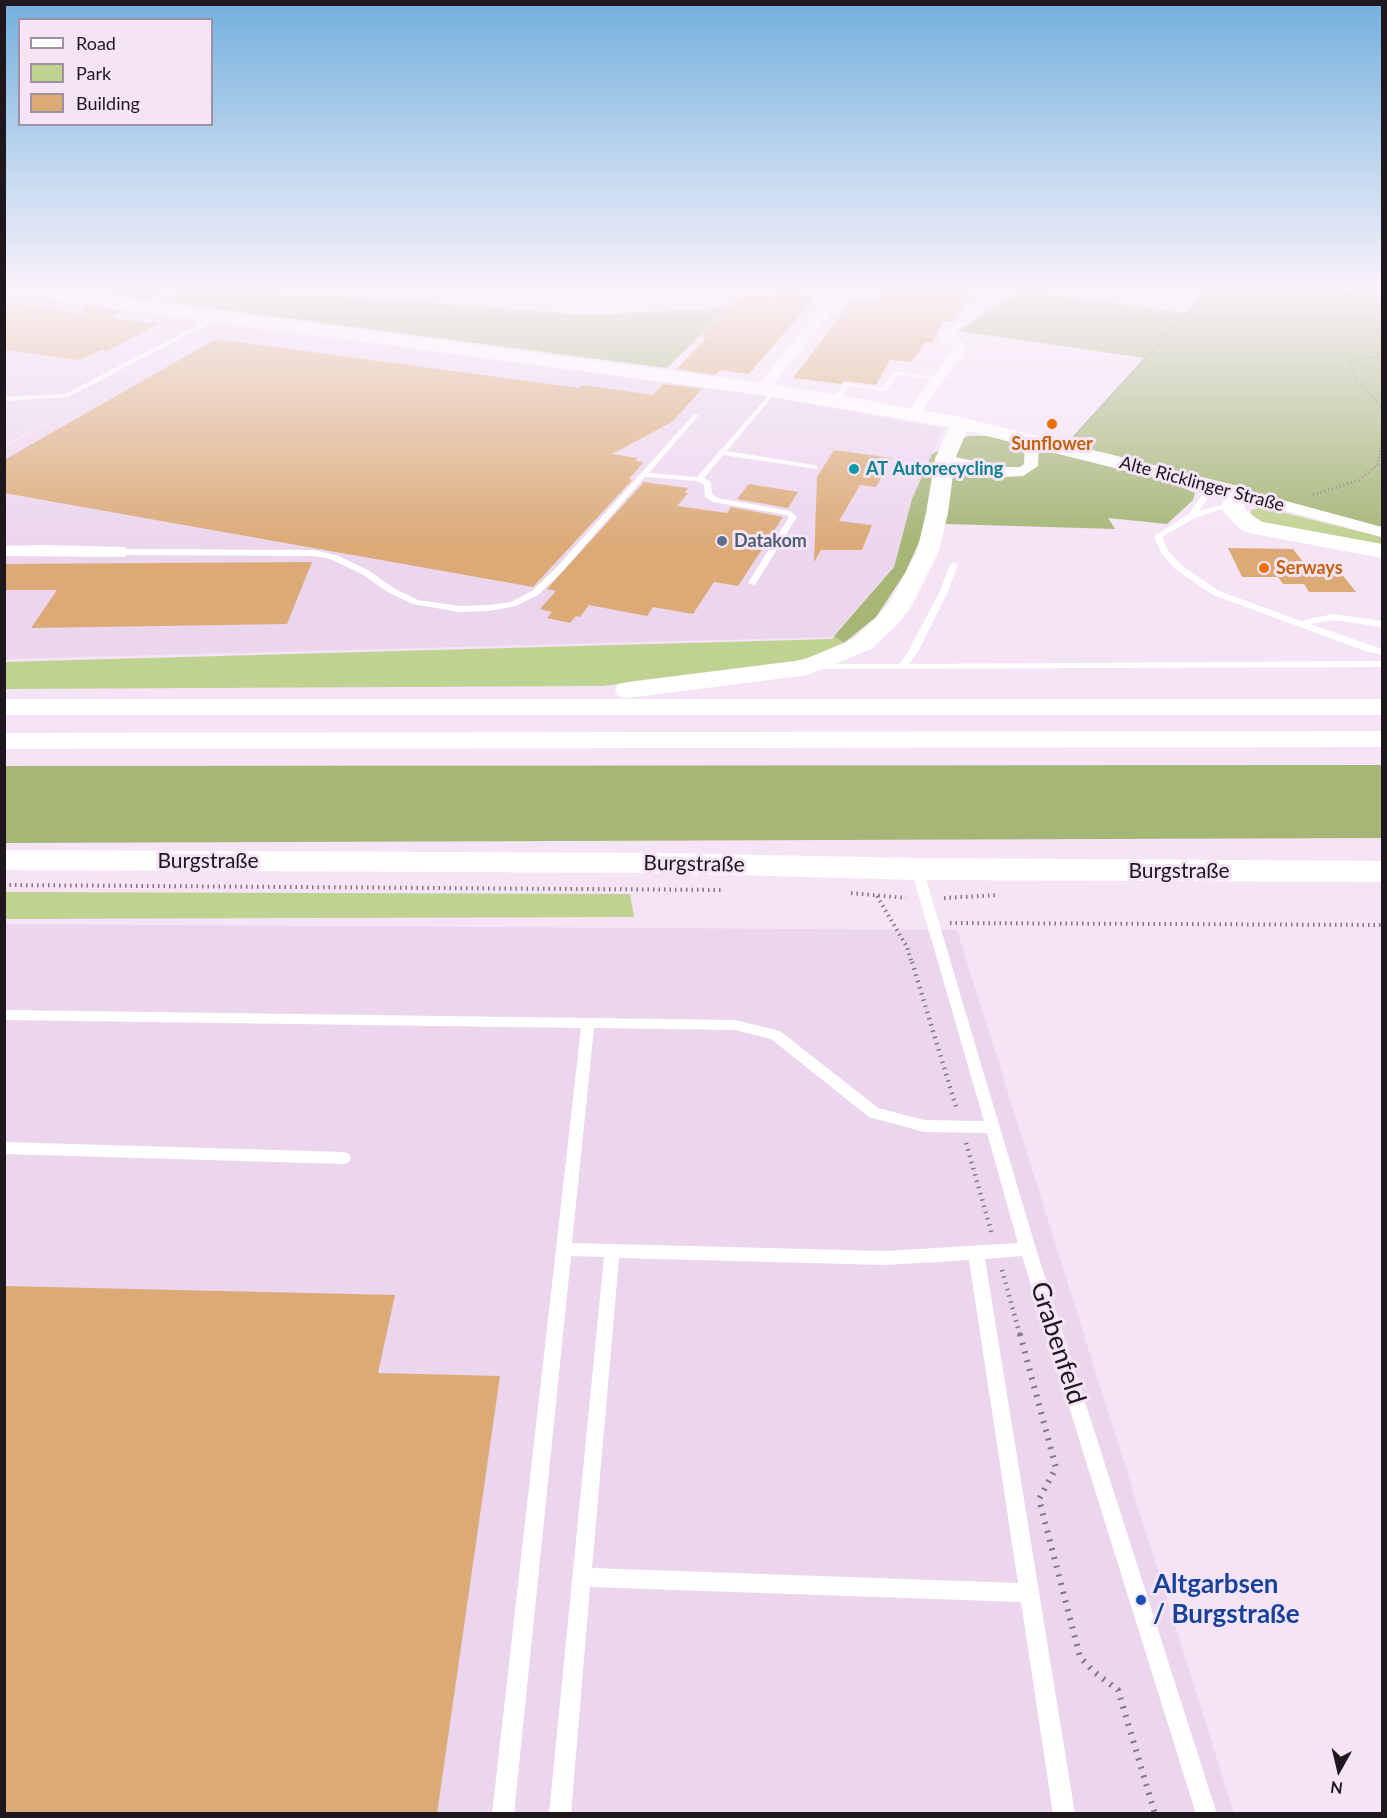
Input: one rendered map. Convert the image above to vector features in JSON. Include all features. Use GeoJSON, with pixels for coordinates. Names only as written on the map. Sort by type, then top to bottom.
{"type":"FeatureCollection","features":[{"type":"Feature","properties":{"kind":"main road","name":"Alte Ricklinger Straße"},"geometry":{"type":"LineString","coordinates":[[646,374],[768,390],[960,423],[1212,486],[1237,499]]}},
{"type":"Feature","properties":{"kind":"main road"},"geometry":{"type":"LineString","coordinates":[[360,705],[611,692],[808,667],[862,644],[887,621],[902,602],[927,551],[938,513],[945,459],[960,423]]}},
{"type":"Feature","properties":{"kind":"main road"},"geometry":{"type":"LineString","coordinates":[[1237,499],[1234,511],[1239,517],[1257,528],[1383,551]]}},
{"type":"Feature","properties":{"kind":"main road"},"geometry":{"type":"LineString","coordinates":[[4,707],[360,705],[1383,707]]}},
{"type":"Feature","properties":{"kind":"main road"},"geometry":{"type":"LineString","coordinates":[[4,741],[1383,739]]}},
{"type":"Feature","properties":{"kind":"main road","name":"Burgstraße"},"geometry":{"type":"LineString","coordinates":[[4,860],[661,863],[921,884],[1383,872]]}},
{"type":"Feature","properties":{"kind":"street"},"geometry":{"type":"LineString","coordinates":[[768,390],[780,374]]}},
{"type":"Feature","properties":{"kind":"street"},"geometry":{"type":"LineString","coordinates":[[913,414],[940,374]]}},
{"type":"Feature","properties":{"kind":"street"},"geometry":{"type":"LineString","coordinates":[[945,459],[1004,472],[1023,471],[1031,466],[1032,441]]}},
{"type":"Feature","properties":{"kind":"street","name":"Alte Ricklinger Straße"},"geometry":{"type":"LineString","coordinates":[[1237,499],[1383,532]]}},
{"type":"Feature","properties":{"kind":"street"},"geometry":{"type":"LineString","coordinates":[[4,551],[124,552]]}},
{"type":"Feature","properties":{"kind":"lane"},"geometry":{"type":"LineString","coordinates":[[4,399],[66,396],[109,374]]}},
{"type":"Feature","properties":{"kind":"lane"},"geometry":{"type":"LineString","coordinates":[[834,401],[846,384],[884,390],[894,374]]}},
{"type":"Feature","properties":{"kind":"lane"},"geometry":{"type":"LineString","coordinates":[[902,374],[937,378]]}},
{"type":"Feature","properties":{"kind":"lane"},"geometry":{"type":"LineString","coordinates":[[699,479],[723,453],[768,390]]}},
{"type":"Feature","properties":{"kind":"lane"},"geometry":{"type":"LineString","coordinates":[[124,552],[314,553],[333,557],[365,572],[392,591],[416,602],[443,607],[489,608],[513,604],[535,593],[696,415]]}},
{"type":"Feature","properties":{"kind":"lane"},"geometry":{"type":"LineString","coordinates":[[723,453],[814,467]]}},
{"type":"Feature","properties":{"kind":"lane"},"geometry":{"type":"LineString","coordinates":[[644,475],[699,479],[708,484],[708,495],[716,500],[790,513],[793,516],[752,583]]}},
{"type":"Feature","properties":{"kind":"lane"},"geometry":{"type":"LineString","coordinates":[[1192,516],[1212,486]]}},
{"type":"Feature","properties":{"kind":"lane"},"geometry":{"type":"LineString","coordinates":[[1237,499],[1192,516],[1158,536],[1165,554],[1178,567],[1216,593],[1371,650],[1383,652]]}},
{"type":"Feature","properties":{"kind":"lane"},"geometry":{"type":"LineString","coordinates":[[903,666],[914,650],[944,591],[954,565]]}},
{"type":"Feature","properties":{"kind":"lane"},"geometry":{"type":"LineString","coordinates":[[1303,624],[1333,617],[1383,624]]}},
{"type":"Feature","properties":{"kind":"lane"},"geometry":{"type":"LineString","coordinates":[[808,667],[1383,664]]}},
{"type":"Feature","properties":{"kind":"lane","name":"Grabenfeld"},"geometry":{"type":"LineString","coordinates":[[921,884],[1028,1249],[1207,1814]]}},
{"type":"Feature","properties":{"kind":"lane"},"geometry":{"type":"LineString","coordinates":[[4,1015],[588,1025],[735,1025],[775,1035],[874,1113],[924,1126],[993,1127]]}},
{"type":"Feature","properties":{"kind":"lane"},"geometry":{"type":"LineString","coordinates":[[504,1814],[588,1025]]}},
{"type":"Feature","properties":{"kind":"lane"},"geometry":{"type":"LineString","coordinates":[[4,1148],[344,1158]]}},
{"type":"Feature","properties":{"kind":"lane"},"geometry":{"type":"LineString","coordinates":[[564,1249],[885,1258],[1028,1249]]}},
{"type":"Feature","properties":{"kind":"lane"},"geometry":{"type":"LineString","coordinates":[[560,1814],[612,1251]]}},
{"type":"Feature","properties":{"kind":"lane"},"geometry":{"type":"LineString","coordinates":[[976,1252],[1064,1814]]}},
{"type":"Feature","properties":{"kind":"lane"},"geometry":{"type":"LineString","coordinates":[[583,1576],[1029,1593]]}},
{"type":"Feature","properties":{"kind":"path"},"geometry":{"type":"LineString","coordinates":[[1074,436],[1131,374]]}},
{"type":"Feature","properties":{"kind":"path"},"geometry":{"type":"LineString","coordinates":[[1354,374],[1358,382],[1383,407]]}},
{"type":"Feature","properties":{"kind":"path"},"geometry":{"type":"LineString","coordinates":[[1311,496],[1359,480],[1378,464],[1383,436]]}},
{"type":"Feature","properties":{"kind":"path"},"geometry":{"type":"LineString","coordinates":[[844,893],[876,895],[921,884]]}},
{"type":"Feature","properties":{"kind":"path"},"geometry":{"type":"LineString","coordinates":[[4,885],[733,890]]}},
{"type":"Feature","properties":{"kind":"path"},"geometry":{"type":"LineString","coordinates":[[876,895],[907,947],[962,1126],[1053,1451],[1056,1468],[1039,1499],[1080,1657],[1093,1671],[1118,1690],[1155,1814]]}},
{"type":"Feature","properties":{"kind":"path"},"geometry":{"type":"LineString","coordinates":[[932,923],[1383,925]]}},
{"type":"Feature","properties":{"kind":"shaded area"},"geometry":{"type":"Polygon","coordinates":[[[5,374],[133,374],[5,445],[5,374]]]}},
{"type":"Feature","properties":{"kind":"shaded area"},"geometry":{"type":"Polygon","coordinates":[[[134,374],[597,374],[752,394],[944,428],[912,499],[893,567],[832,637],[5,659],[5,447],[134,374]]]}},
{"type":"Feature","properties":{"kind":"shaded area"},"geometry":{"type":"Polygon","coordinates":[[[4,924],[957,930],[1234,1813],[5,1813],[4,924]]]}},
{"type":"Feature","properties":{"kind":"green space"},"geometry":{"type":"Polygon","coordinates":[[[1130,374],[1382,374],[1382,529],[1171,473],[1167,481],[1195,493],[1193,500],[1167,524],[1108,518],[1115,529],[947,524],[925,529],[905,573],[876,617],[844,643],[834,636],[894,567],[912,499],[932,454],[968,436],[992,436],[1063,448],[1130,374]]]}},
{"type":"Feature","properties":{"kind":"green space"},"geometry":{"type":"Polygon","coordinates":[[[1261,507],[1382,537],[1382,547],[1263,523],[1251,514],[1251,510],[1261,507]]]}},
{"type":"Feature","properties":{"kind":"green space"},"geometry":{"type":"Polygon","coordinates":[[[834,636],[844,643],[819,655],[791,662],[603,686],[5,689],[4,662],[832,639],[834,636]]]}},
{"type":"Feature","properties":{"kind":"green space"},"geometry":{"type":"Polygon","coordinates":[[[1382,765],[1382,838],[5,843],[5,766],[1382,765]]]}},
{"type":"Feature","properties":{"kind":"green space"},"geometry":{"type":"Polygon","coordinates":[[[5,892],[630,894],[634,917],[5,919],[5,892]]]}},
{"type":"Feature","properties":{"kind":"building"},"geometry":{"type":"Polygon","coordinates":[[[155,374],[474,374],[653,395],[663,384],[702,389],[672,422],[612,454],[638,458],[635,461],[644,462],[629,479],[632,480],[533,587],[4,493],[4,460],[155,374]]]}},
{"type":"Feature","properties":{"kind":"building"},"geometry":{"type":"Polygon","coordinates":[[[796,374],[882,374],[876,385],[844,381],[841,384],[793,378],[796,374]]]}},
{"type":"Feature","properties":{"kind":"building"},"geometry":{"type":"Polygon","coordinates":[[[834,450],[892,458],[876,487],[860,485],[839,521],[872,525],[862,550],[821,550],[814,562],[817,477],[834,450]]]}},
{"type":"Feature","properties":{"kind":"building"},"geometry":{"type":"Polygon","coordinates":[[[644,482],[688,488],[685,493],[688,493],[677,506],[727,513],[731,507],[783,517],[738,586],[714,582],[693,614],[653,607],[647,616],[589,605],[580,617],[576,616],[570,623],[547,618],[552,612],[540,609],[556,591],[547,589],[644,482]]]}},
{"type":"Feature","properties":{"kind":"building"},"geometry":{"type":"Polygon","coordinates":[[[749,484],[798,492],[788,508],[737,499],[749,484]]]}},
{"type":"Feature","properties":{"kind":"building"},"geometry":{"type":"Polygon","coordinates":[[[1228,548],[1293,549],[1304,563],[1333,563],[1356,592],[1309,592],[1304,584],[1283,584],[1278,577],[1242,577],[1228,548]]]}},
{"type":"Feature","properties":{"kind":"building"},"geometry":{"type":"Polygon","coordinates":[[[312,562],[287,624],[31,628],[57,590],[4,590],[4,564],[312,562]]]}},
{"type":"Feature","properties":{"kind":"building"},"geometry":{"type":"Polygon","coordinates":[[[4,1286],[395,1295],[378,1373],[500,1376],[437,1814],[4,1814],[4,1286]]]}},
{"type":"Feature","properties":{"kind":"place","name":"Sunflower"},"geometry":{"type":"Point","coordinates":[1052,424]}},
{"type":"Feature","properties":{"kind":"place","name":"AT Autorecycling"},"geometry":{"type":"Point","coordinates":[854,469]}},
{"type":"Feature","properties":{"kind":"place","name":"Datakom"},"geometry":{"type":"Point","coordinates":[722,541]}},
{"type":"Feature","properties":{"kind":"place","name":"Serways"},"geometry":{"type":"Point","coordinates":[1264,568]}},
{"type":"Feature","properties":{"kind":"place","name":"Altgarbsen / Burgstraße"},"geometry":{"type":"Point","coordinates":[1141,1600]}}]}
